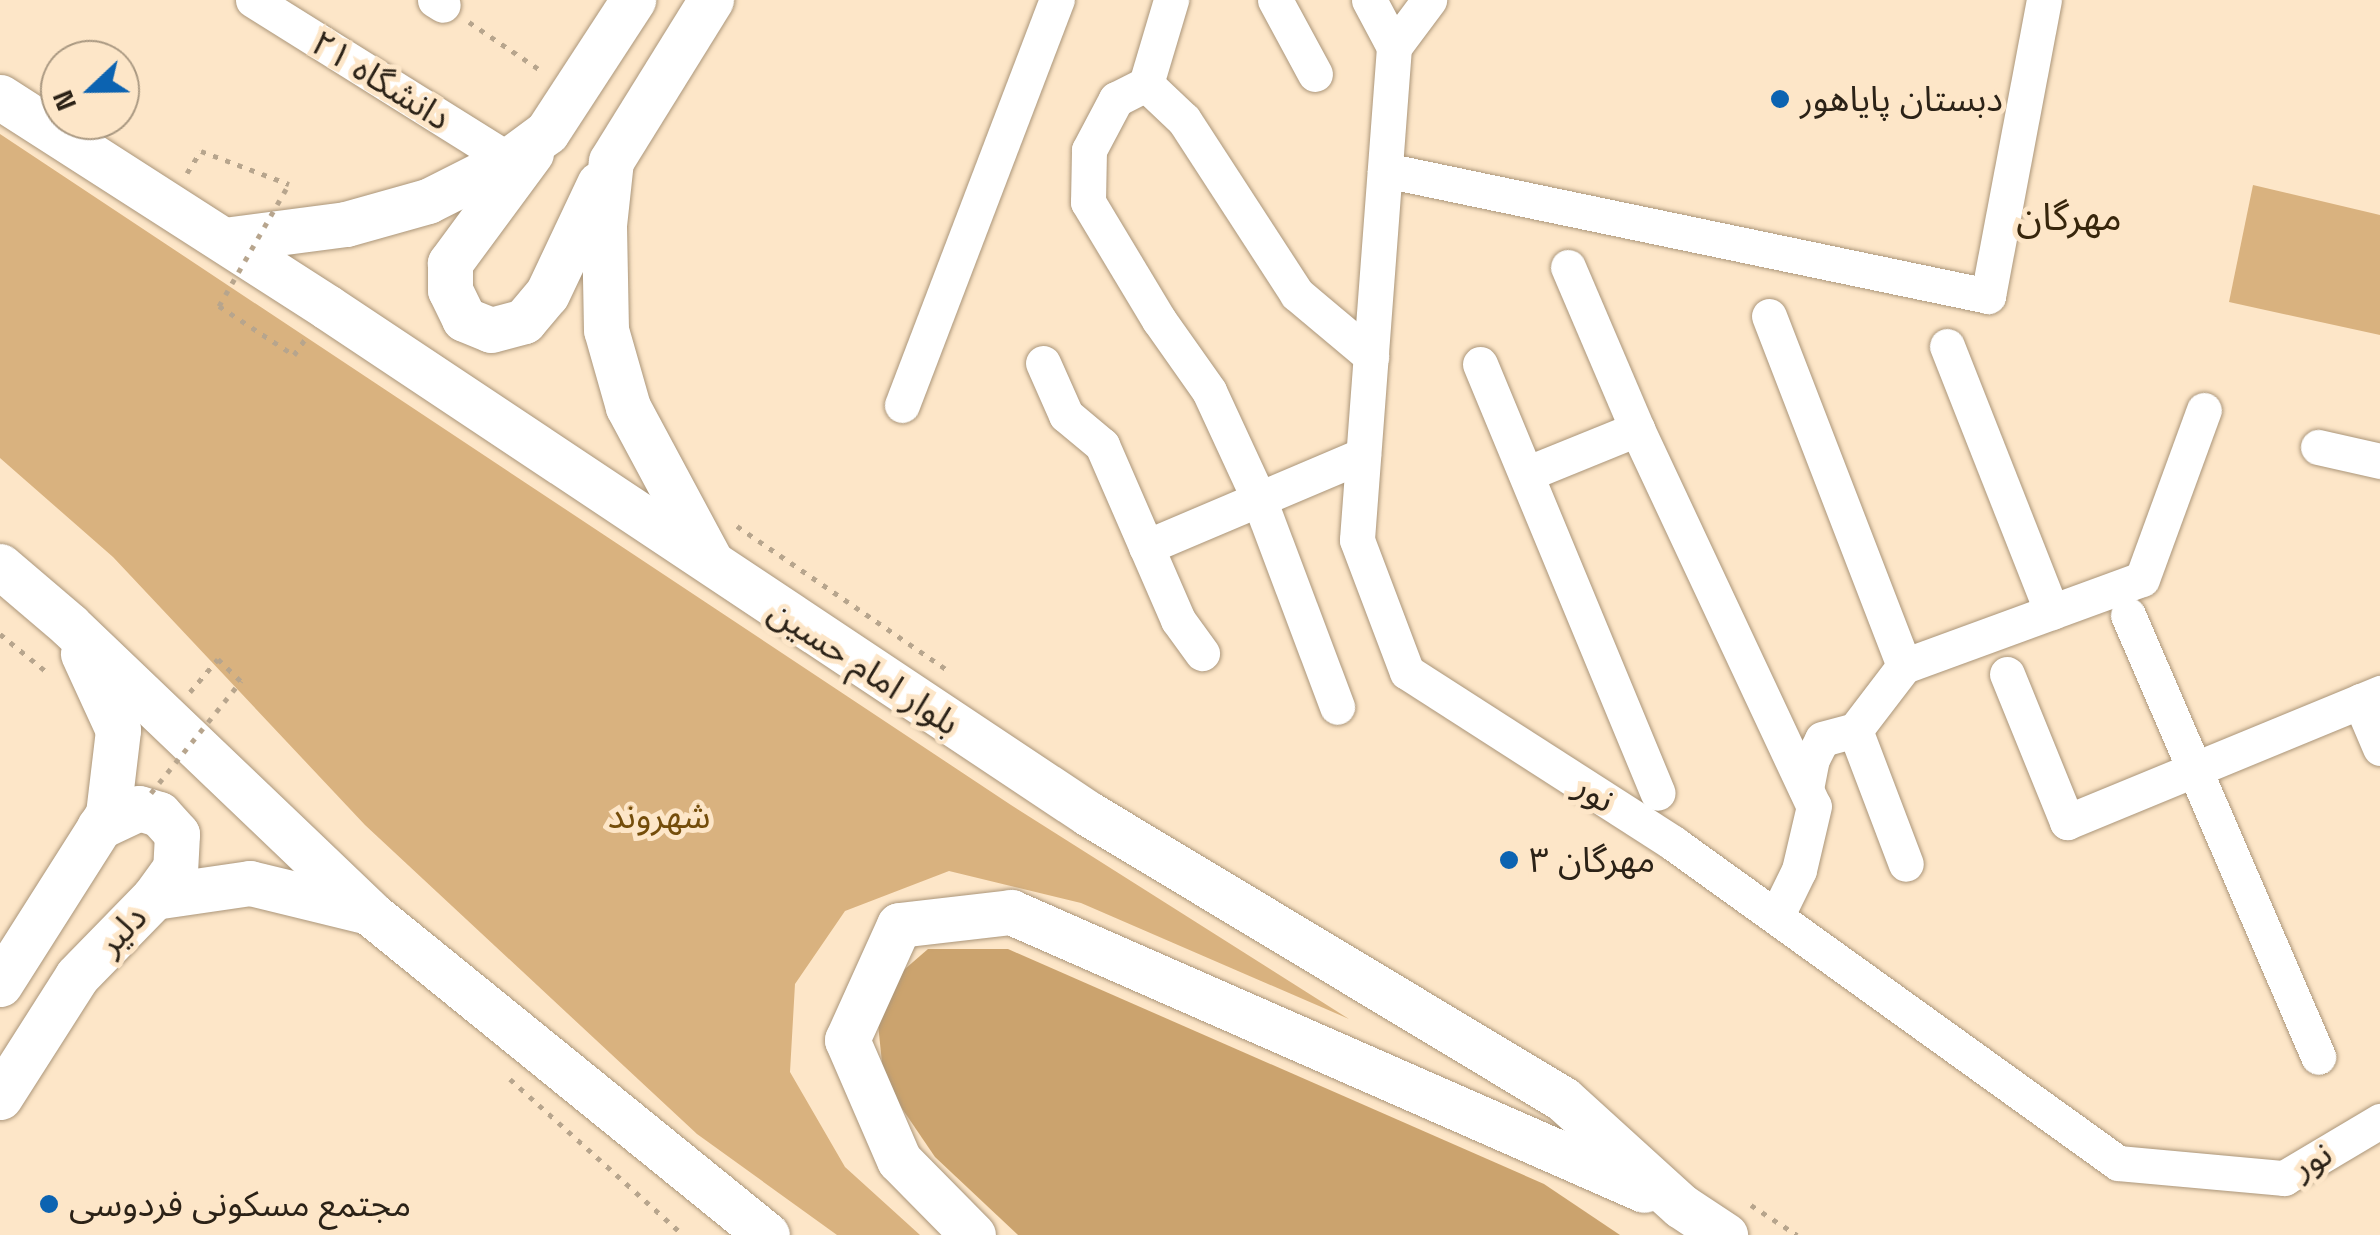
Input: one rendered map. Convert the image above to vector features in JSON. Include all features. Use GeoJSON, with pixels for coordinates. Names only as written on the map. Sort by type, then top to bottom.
{"type":"FeatureCollection","features":[{"type":"Feature","properties":{"kind":"main road"},"geometry":{"type":"LineString","coordinates":[[634,0],[547,132],[450,264],[450,290],[464,319],[492,330],[524,321],[547,294],[610,161],[711,0]]}},
{"type":"Feature","properties":{"kind":"main road","name":"بلوار امام حسین"},"geometry":{"type":"LineString","coordinates":[[0,97],[224,240],[1088,814],[1562,1099],[1693,1221],[1736,1218]]}},
{"type":"Feature","properties":{"kind":"main road"},"geometry":{"type":"LineString","coordinates":[[224,240],[346,224],[428,202],[509,160],[547,132]]}},
{"type":"Feature","properties":{"kind":"main road"},"geometry":{"type":"LineString","coordinates":[[610,161],[604,225],[606,330],[628,407],[716,570]]}},
{"type":"Feature","properties":{"kind":"main road"},"geometry":{"type":"LineString","coordinates":[[0,566],[69,626],[370,913],[767,1235]]}},
{"type":"Feature","properties":{"kind":"main road","name":"دلیر"},"geometry":{"type":"LineString","coordinates":[[8,964],[108,814],[118,730],[69,626]]}},
{"type":"Feature","properties":{"kind":"main road"},"geometry":{"type":"LineString","coordinates":[[99,827],[139,808],[159,814],[177,834],[174,868],[154,897]]}},
{"type":"Feature","properties":{"kind":"main road","name":"دلیر"},"geometry":{"type":"LineString","coordinates":[[0,1097],[77,976],[154,897],[250,884],[370,913]]}},
{"type":"Feature","properties":{"kind":"main road"},"geometry":{"type":"LineString","coordinates":[[972,1235],[899,1160],[847,1040],[900,925],[1011,912],[1693,1221]]}},
{"type":"Feature","properties":{"kind":"street","name":"دانشگاه ۲۱"},"geometry":{"type":"LineString","coordinates":[[253,0],[509,160]]}},
{"type":"Feature","properties":{"kind":"street"},"geometry":{"type":"LineString","coordinates":[[902,404],[1056,0]]}},
{"type":"Feature","properties":{"kind":"street"},"geometry":{"type":"LineString","coordinates":[[1171,0],[1146,84],[1116,99],[1089,150],[1088,202],[1159,320],[1209,392],[1259,499],[1337,707]]}},
{"type":"Feature","properties":{"kind":"street"},"geometry":{"type":"LineString","coordinates":[[1275,0],[1316,74]]}},
{"type":"Feature","properties":{"kind":"street"},"geometry":{"type":"LineString","coordinates":[[1369,0],[1394,47],[1429,0]]}},
{"type":"Feature","properties":{"kind":"street"},"geometry":{"type":"LineString","coordinates":[[1385,170],[1988,296],[2044,0]]}},
{"type":"Feature","properties":{"kind":"street","name":"نور"},"geometry":{"type":"LineString","coordinates":[[1394,47],[1357,540],[1407,672],[1673,843],[2118,1162],[2284,1178],[2380,1121]]}},
{"type":"Feature","properties":{"kind":"street"},"geometry":{"type":"LineString","coordinates":[[1146,84],[1184,120],[1297,294],[1371,356]]}},
{"type":"Feature","properties":{"kind":"street"},"geometry":{"type":"LineString","coordinates":[[1568,267],[1637,430],[1814,806],[1798,870],[1776,917]]}},
{"type":"Feature","properties":{"kind":"street"},"geometry":{"type":"LineString","coordinates":[[1769,316],[1904,666]]}},
{"type":"Feature","properties":{"kind":"street"},"geometry":{"type":"LineString","coordinates":[[1947,346],[2052,612]]}},
{"type":"Feature","properties":{"kind":"street"},"geometry":{"type":"LineString","coordinates":[[1043,363],[1066,415],[1102,445],[1178,620],[1202,653]]}},
{"type":"Feature","properties":{"kind":"street"},"geometry":{"type":"LineString","coordinates":[[1480,364],[1658,794]]}},
{"type":"Feature","properties":{"kind":"street"},"geometry":{"type":"LineString","coordinates":[[1806,789],[1812,759],[1822,740],[1855,730],[1904,666],[2142,579],[2204,410]]}},
{"type":"Feature","properties":{"kind":"street"},"geometry":{"type":"LineString","coordinates":[[1526,474],[1637,430]]}},
{"type":"Feature","properties":{"kind":"street"},"geometry":{"type":"LineString","coordinates":[[2318,446],[2380,461]]}},
{"type":"Feature","properties":{"kind":"street"},"geometry":{"type":"LineString","coordinates":[[1146,547],[1363,455]]}},
{"type":"Feature","properties":{"kind":"street"},"geometry":{"type":"LineString","coordinates":[[2128,615],[2318,1056]]}},
{"type":"Feature","properties":{"kind":"street"},"geometry":{"type":"LineString","coordinates":[[2007,674],[2066,822],[2370,697],[2380,748]]}},
{"type":"Feature","properties":{"kind":"street"},"geometry":{"type":"LineString","coordinates":[[1855,730],[1906,864]]}},
{"type":"Feature","properties":{"kind":"path"},"geometry":{"type":"LineString","coordinates":[[439,3],[574,93]]}},
{"type":"Feature","properties":{"kind":"path"},"geometry":{"type":"LineString","coordinates":[[201,152],[289,184],[219,306],[294,355]]}},
{"type":"Feature","properties":{"kind":"path"},"geometry":{"type":"LineString","coordinates":[[734,522],[745,534],[955,675]]}},
{"type":"Feature","properties":{"kind":"path"},"geometry":{"type":"LineString","coordinates":[[151,792],[241,681],[218,659]]}},
{"type":"Feature","properties":{"kind":"path"},"geometry":{"type":"LineString","coordinates":[[1736,1218],[1797,1235]]}},
{"type":"Feature","properties":{"kind":"green space","name":"شهروند"},"geometry":{"type":"Polygon","coordinates":[[[0,134],[1011,805],[1349,1019],[1081,903],[949,871],[845,911],[795,984],[790,1072],[845,1167],[920,1235],[837,1235],[697,1134],[365,825],[113,557],[0,458],[0,134]]]}},
{"type":"Feature","properties":{"kind":"green space"},"geometry":{"type":"Polygon","coordinates":[[[2253,185],[2380,215],[2380,335],[2229,302],[2253,185]]]}},
{"type":"Feature","properties":{"kind":"shaded area"},"geometry":{"type":"Polygon","coordinates":[[[928,949],[1008,949],[1544,1184],[1620,1235],[1018,1235],[935,1157],[884,1082],[875,995],[928,949]]]}},
{"type":"Feature","properties":{"kind":"place","name":"دبستان پایاهور"},"geometry":{"type":"Point","coordinates":[1780,99]}},
{"type":"Feature","properties":{"kind":"place","name":"مهرگان ۳"},"geometry":{"type":"Point","coordinates":[1509,860]}},
{"type":"Feature","properties":{"kind":"place","name":"مجتمع مسکونی فردوسی"},"geometry":{"type":"Point","coordinates":[49,1204]}},
{"type":"Feature","properties":{"kind":"district","name":"مهرگان"},"geometry":{"type":"Point","coordinates":[2069,218]}}]}
